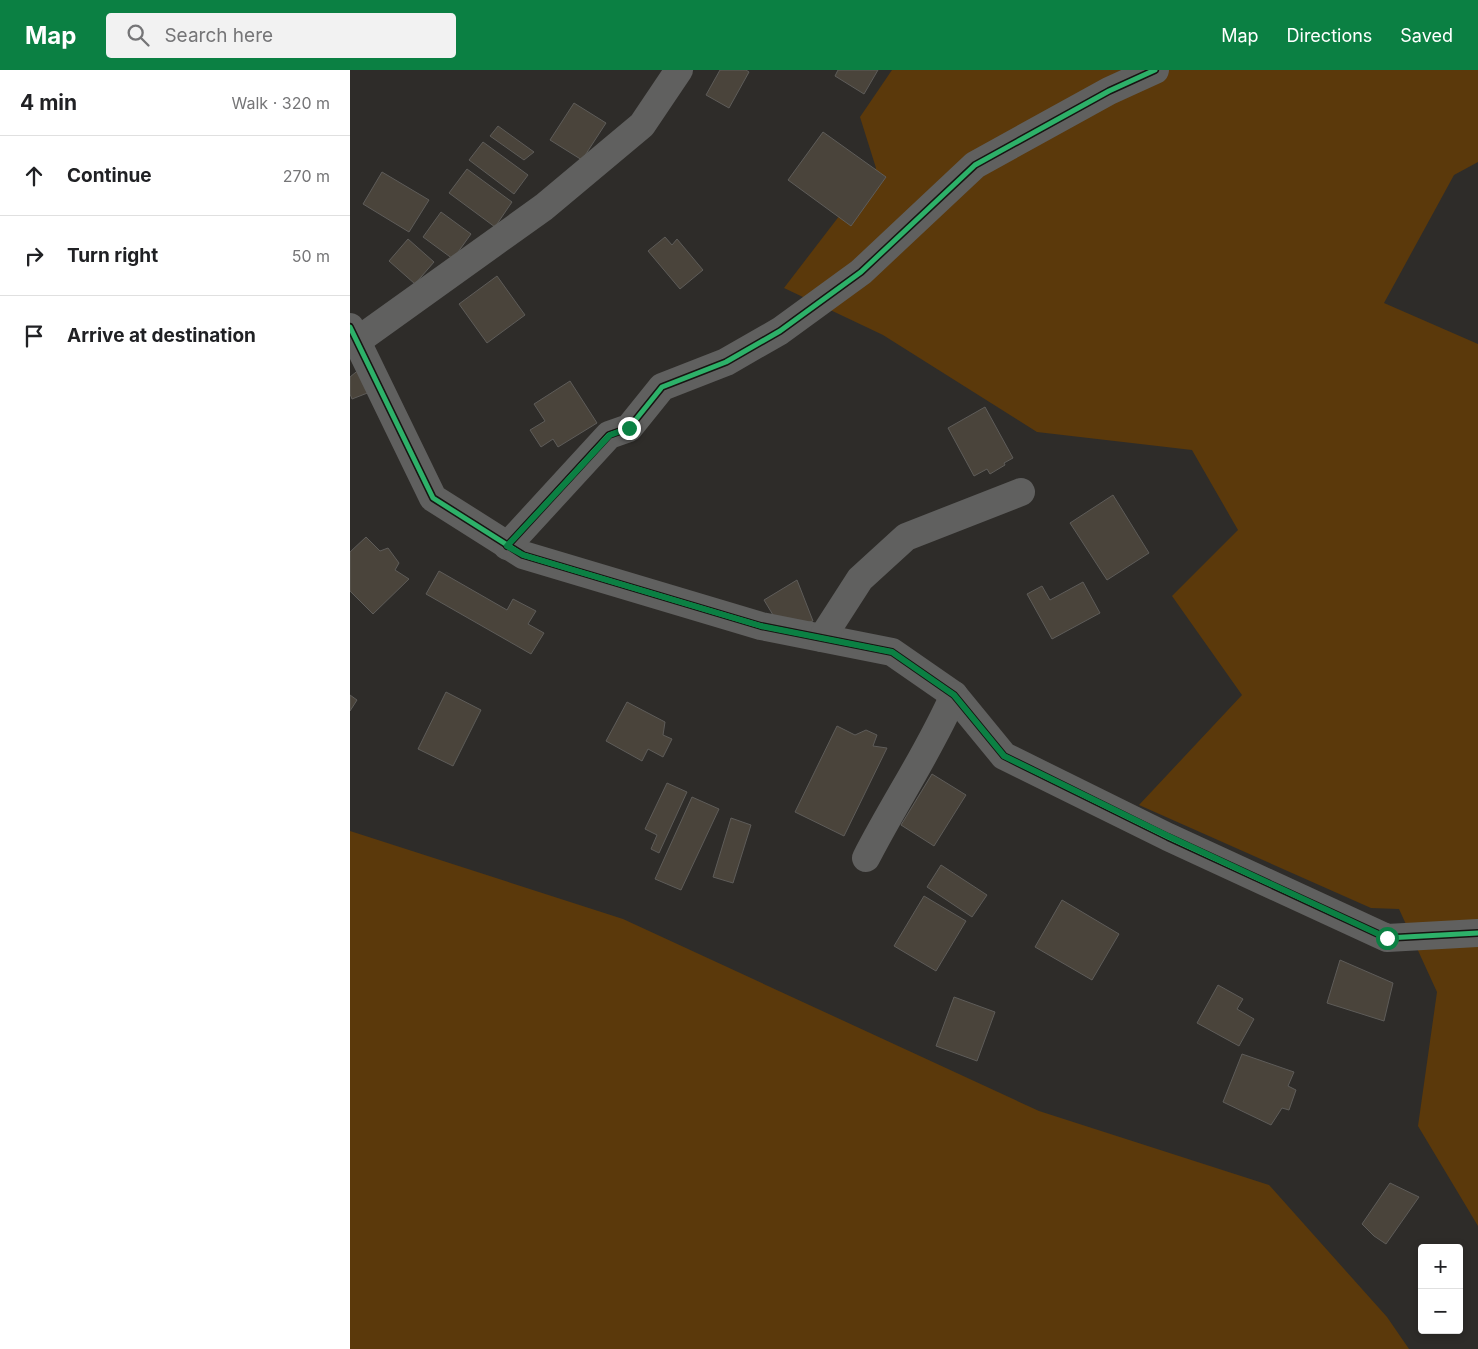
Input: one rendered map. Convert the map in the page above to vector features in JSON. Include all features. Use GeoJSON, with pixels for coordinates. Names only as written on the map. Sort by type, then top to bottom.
{"type":"FeatureCollection","features":[{"type":"Feature","properties":{"kind":"street"},"geometry":{"type":"LineString","coordinates":[[679,70],[642,125],[544,207],[353,334],[433,498],[523,555],[761,626],[892,652],[954,695],[1004,756],[1168,836],[1387,938],[1478,933]]}},
{"type":"Feature","properties":{"kind":"street"},"geometry":{"type":"LineString","coordinates":[[507,546],[610,435],[629,428],[662,387],[726,362],[780,331],[862,272],[975,165],[1109,91],[1154,70]]}},
{"type":"Feature","properties":{"kind":"street"},"geometry":{"type":"LineString","coordinates":[[822,638],[860,579],[906,537],[1021,492]]}},
{"type":"Feature","properties":{"kind":"street"},"geometry":{"type":"LineString","coordinates":[[866,858],[882,826],[938,731],[954,695]]}},
{"type":"Feature","properties":{"kind":"shaded area"},"geometry":{"type":"Polygon","coordinates":[[[892,70],[1478,70],[1478,162],[1454,175],[1384,303],[1478,344],[1478,1226],[1418,1126],[1437,992],[1399,909],[1371,908],[1139,805],[1242,695],[1172,596],[1238,530],[1192,450],[1037,432],[883,335],[784,288],[876,168],[860,117],[892,70]]]}},
{"type":"Feature","properties":{"kind":"shaded area"},"geometry":{"type":"Polygon","coordinates":[[[350,831],[623,919],[1039,1111],[1269,1185],[1387,1317],[1409,1349],[350,1349],[350,831]]]}},
{"type":"Feature","properties":{"kind":"building"},"geometry":{"type":"Polygon","coordinates":[[[720,70],[746,70],[749,72],[729,108],[706,95],[720,70]]]}},
{"type":"Feature","properties":{"kind":"building"},"geometry":{"type":"Polygon","coordinates":[[[838,70],[878,70],[864,94],[835,76],[838,70]]]}},
{"type":"Feature","properties":{"kind":"building"},"geometry":{"type":"Polygon","coordinates":[[[574,103],[606,123],[582,160],[550,140],[574,103]]]}},
{"type":"Feature","properties":{"kind":"building"},"geometry":{"type":"Polygon","coordinates":[[[498,126],[534,152],[524,160],[490,136],[498,126]]]}},
{"type":"Feature","properties":{"kind":"building"},"geometry":{"type":"Polygon","coordinates":[[[823,132],[886,177],[851,226],[788,180],[823,132]]]}},
{"type":"Feature","properties":{"kind":"building"},"geometry":{"type":"Polygon","coordinates":[[[483,142],[528,175],[514,194],[469,160],[483,142]]]}},
{"type":"Feature","properties":{"kind":"building"},"geometry":{"type":"Polygon","coordinates":[[[467,169],[512,202],[495,227],[449,193],[467,169]]]}},
{"type":"Feature","properties":{"kind":"building"},"geometry":{"type":"Polygon","coordinates":[[[382,172],[429,200],[409,232],[363,204],[382,172]]]}},
{"type":"Feature","properties":{"kind":"building"},"geometry":{"type":"Polygon","coordinates":[[[441,212],[471,234],[453,259],[423,237],[441,212]]]}},
{"type":"Feature","properties":{"kind":"building"},"geometry":{"type":"Polygon","coordinates":[[[665,237],[672,245],[677,239],[703,270],[680,289],[648,251],[665,237]]]}},
{"type":"Feature","properties":{"kind":"building"},"geometry":{"type":"Polygon","coordinates":[[[408,239],[434,262],[415,284],[389,261],[408,239]]]}},
{"type":"Feature","properties":{"kind":"building"},"geometry":{"type":"Polygon","coordinates":[[[497,276],[525,315],[487,343],[459,304],[497,276]]]}},
{"type":"Feature","properties":{"kind":"building"},"geometry":{"type":"Polygon","coordinates":[[[361,368],[370,392],[352,399],[350,394],[350,377],[361,368]]]}},
{"type":"Feature","properties":{"kind":"building"},"geometry":{"type":"Polygon","coordinates":[[[570,381],[597,423],[558,447],[553,439],[541,447],[530,430],[545,421],[534,404],[570,381]]]}},
{"type":"Feature","properties":{"kind":"building"},"geometry":{"type":"Polygon","coordinates":[[[985,407],[1013,458],[990,474],[987,469],[974,476],[948,428],[985,407]]]}},
{"type":"Feature","properties":{"kind":"building"},"geometry":{"type":"Polygon","coordinates":[[[1113,495],[1149,553],[1107,580],[1070,523],[1113,495]]]}},
{"type":"Feature","properties":{"kind":"building"},"geometry":{"type":"Polygon","coordinates":[[[366,537],[380,551],[388,548],[399,563],[395,570],[409,579],[373,614],[350,591],[350,552],[366,537]]]}},
{"type":"Feature","properties":{"kind":"building"},"geometry":{"type":"Polygon","coordinates":[[[439,571],[507,610],[513,599],[536,611],[528,624],[544,633],[531,654],[426,594],[439,571]]]}},
{"type":"Feature","properties":{"kind":"building"},"geometry":{"type":"Polygon","coordinates":[[[797,580],[813,621],[782,630],[764,600],[797,580]]]}},
{"type":"Feature","properties":{"kind":"building"},"geometry":{"type":"Polygon","coordinates":[[[1083,582],[1100,613],[1052,639],[1027,594],[1042,586],[1050,600],[1083,582]]]}},
{"type":"Feature","properties":{"kind":"building"},"geometry":{"type":"Polygon","coordinates":[[[446,692],[481,710],[453,766],[418,749],[446,692]]]}},
{"type":"Feature","properties":{"kind":"building"},"geometry":{"type":"Polygon","coordinates":[[[350,695],[357,700],[350,711],[350,695]]]}},
{"type":"Feature","properties":{"kind":"building"},"geometry":{"type":"Polygon","coordinates":[[[627,702],[665,722],[663,735],[672,739],[663,757],[648,749],[642,761],[606,741],[627,702]]]}},
{"type":"Feature","properties":{"kind":"building"},"geometry":{"type":"Polygon","coordinates":[[[837,726],[855,735],[866,730],[877,735],[873,746],[887,748],[844,836],[795,812],[837,726]]]}},
{"type":"Feature","properties":{"kind":"building"},"geometry":{"type":"Polygon","coordinates":[[[932,774],[966,795],[934,846],[901,825],[932,774]]]}},
{"type":"Feature","properties":{"kind":"building"},"geometry":{"type":"Polygon","coordinates":[[[667,783],[687,792],[659,853],[651,849],[657,835],[645,829],[667,783]]]}},
{"type":"Feature","properties":{"kind":"building"},"geometry":{"type":"Polygon","coordinates":[[[692,797],[719,809],[681,890],[655,879],[692,797]]]}},
{"type":"Feature","properties":{"kind":"building"},"geometry":{"type":"Polygon","coordinates":[[[731,818],[751,825],[733,883],[713,877],[731,818]]]}},
{"type":"Feature","properties":{"kind":"building"},"geometry":{"type":"Polygon","coordinates":[[[941,865],[987,895],[972,917],[927,887],[941,865]]]}},
{"type":"Feature","properties":{"kind":"building"},"geometry":{"type":"Polygon","coordinates":[[[924,896],[966,921],[936,971],[894,946],[924,896]]]}},
{"type":"Feature","properties":{"kind":"building"},"geometry":{"type":"Polygon","coordinates":[[[1062,900],[1119,934],[1092,980],[1035,947],[1062,900]]]}},
{"type":"Feature","properties":{"kind":"building"},"geometry":{"type":"Polygon","coordinates":[[[1340,960],[1393,983],[1384,1021],[1327,1003],[1340,960]]]}},
{"type":"Feature","properties":{"kind":"building"},"geometry":{"type":"Polygon","coordinates":[[[1218,985],[1243,999],[1237,1009],[1254,1019],[1239,1046],[1197,1023],[1218,985]]]}},
{"type":"Feature","properties":{"kind":"building"},"geometry":{"type":"Polygon","coordinates":[[[954,997],[995,1012],[977,1061],[936,1046],[954,997]]]}},
{"type":"Feature","properties":{"kind":"building"},"geometry":{"type":"Polygon","coordinates":[[[1242,1054],[1294,1072],[1288,1086],[1296,1090],[1289,1110],[1282,1108],[1271,1125],[1223,1102],[1242,1054]]]}},
{"type":"Feature","properties":{"kind":"building"},"geometry":{"type":"Polygon","coordinates":[[[1390,1183],[1419,1197],[1386,1244],[1374,1236],[1362,1224],[1390,1183]]]}},
{"type":"Feature","properties":{"kind":"cycle path"},"geometry":{"type":"LineString","coordinates":[[507,546],[609,435],[629,428],[662,387],[726,362],[780,331],[861,272],[975,165],[1109,91],[1155,70]]}},
{"type":"Feature","properties":{"kind":"cycle path"},"geometry":{"type":"LineString","coordinates":[[350,327],[433,498],[523,555],[761,626],[892,652],[954,695],[1004,756],[1168,837],[1387,938],[1478,933]]}},
{"type":"Feature","properties":{"kind":"route"},"geometry":{"type":"LineString","coordinates":[[629,428],[610,435],[507,546],[523,555],[761,626],[892,652],[954,695],[1004,756],[1168,836],[1387,938]]}}]}
